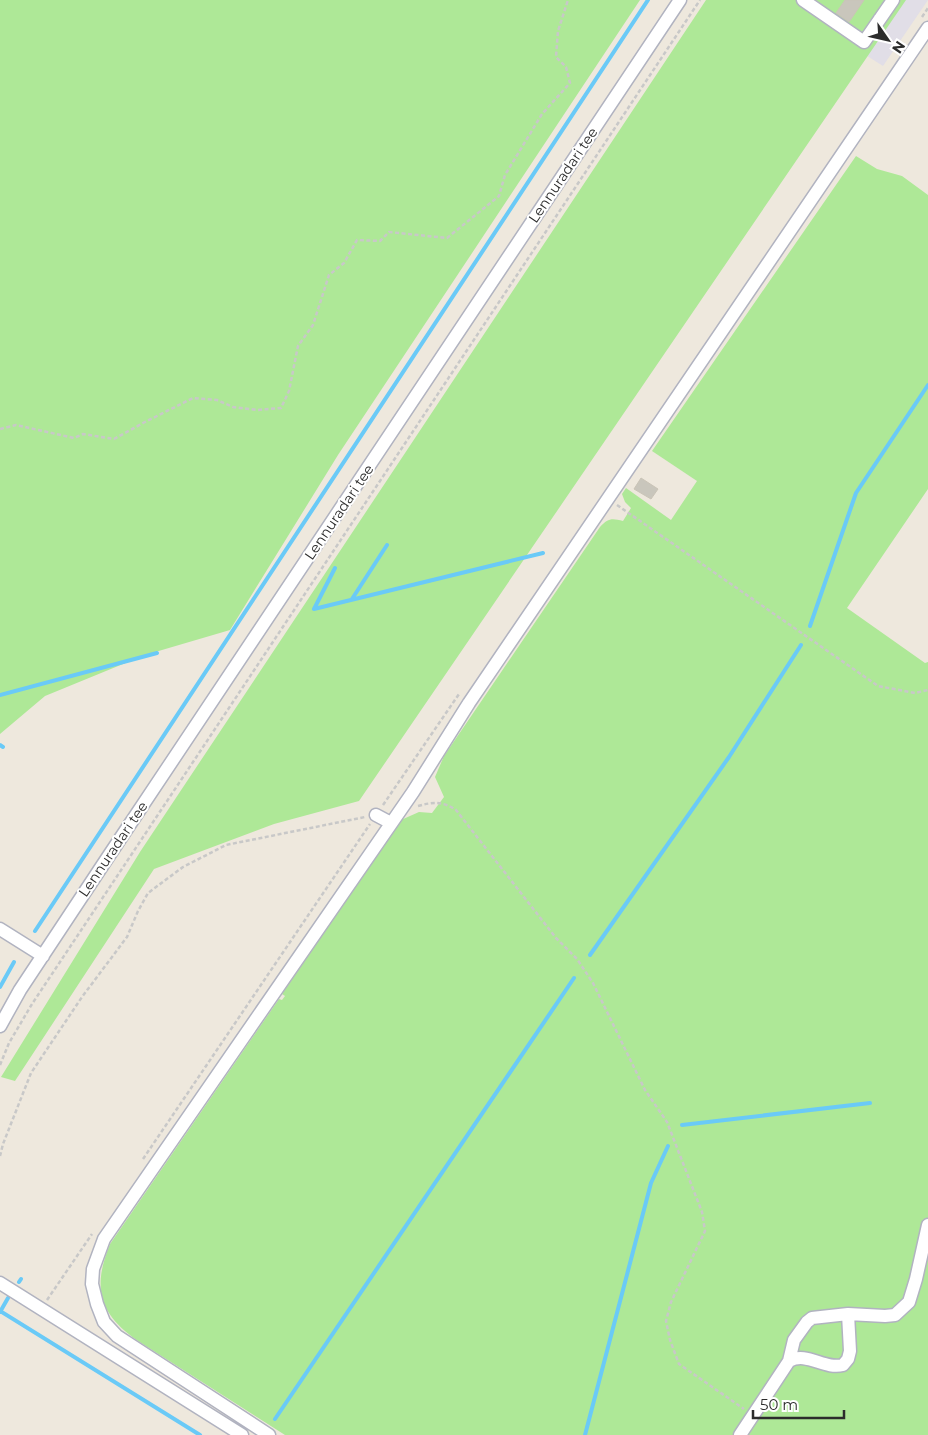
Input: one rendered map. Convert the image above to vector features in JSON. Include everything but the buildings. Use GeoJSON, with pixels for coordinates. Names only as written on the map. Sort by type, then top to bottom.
{"type":"FeatureCollection","features":[{"type":"Feature","properties":{"kind":"lane","name":"Lennuradari tee"},"geometry":{"type":"LineString","coordinates":[[0,1026],[20,990],[680,0]]}},
{"type":"Feature","properties":{"kind":"lane"},"geometry":{"type":"LineString","coordinates":[[803,0],[817,4],[864,42],[892,0]]}},
{"type":"Feature","properties":{"kind":"lane"},"geometry":{"type":"LineString","coordinates":[[269,1435],[117,1336],[104,1322],[92,1284],[93,1269],[104,1239],[391,822],[469,703],[928,28]]}},
{"type":"Feature","properties":{"kind":"lane"},"geometry":{"type":"LineString","coordinates":[[376,815],[391,822]]}},
{"type":"Feature","properties":{"kind":"lane"},"geometry":{"type":"LineString","coordinates":[[0,930],[43,956]]}},
{"type":"Feature","properties":{"kind":"lane"},"geometry":{"type":"LineString","coordinates":[[740,1435],[788,1361],[794,1340],[812,1318],[848,1314],[895,1315],[909,1302],[916,1280],[928,1225]]}},
{"type":"Feature","properties":{"kind":"lane"},"geometry":{"type":"LineString","coordinates":[[0,1282],[242,1435]]}},
{"type":"Feature","properties":{"kind":"lane"},"geometry":{"type":"LineString","coordinates":[[788,1361],[795,1357],[807,1358],[832,1366],[843,1365],[848,1359],[850,1351],[848,1314]]}},
{"type":"Feature","properties":{"kind":"path"},"geometry":{"type":"LineString","coordinates":[[0,430],[16,426],[74,438],[83,434],[114,439],[193,398],[217,400],[233,407],[257,410],[281,408],[289,391],[298,346],[314,325],[329,275],[344,263],[356,240],[380,241],[389,232],[447,238],[499,196],[505,176],[542,114],[570,83],[566,67],[556,57],[558,31],[568,0]]}},
{"type":"Feature","properties":{"kind":"path"},"geometry":{"type":"LineString","coordinates":[[0,1066],[9,1043],[32,1004],[700,0]]}},
{"type":"Feature","properties":{"kind":"path"},"geometry":{"type":"LineString","coordinates":[[608,499],[878,686],[914,693],[928,690]]}},
{"type":"Feature","properties":{"kind":"path"},"geometry":{"type":"LineString","coordinates":[[418,806],[428,803],[442,803],[456,810],[556,938],[577,959],[593,983],[644,1090],[667,1122],[702,1212],[705,1231],[671,1302],[666,1321],[670,1340],[680,1364],[754,1416]]}},
{"type":"Feature","properties":{"kind":"path"},"geometry":{"type":"LineString","coordinates":[[0,1156],[2,1144],[31,1073],[82,996],[127,937],[138,911],[148,894],[183,867],[226,845],[376,815]]}},
{"type":"Feature","properties":{"kind":"path"},"geometry":{"type":"LineString","coordinates":[[142,1160],[376,815]]}},
{"type":"Feature","properties":{"kind":"path"},"geometry":{"type":"LineString","coordinates":[[42,1308],[92,1234]]}},
{"type":"Feature","properties":{"kind":"shaded area"},"geometry":{"type":"Polygon","coordinates":[[[779,0],[928,0],[883,66],[779,0]]]}},
{"type":"Feature","properties":{"kind":"green space"},"geometry":{"type":"Polygon","coordinates":[[[0,0],[640,0],[338,455],[230,630],[145,655],[45,696],[0,734],[0,0]]]}},
{"type":"Feature","properties":{"kind":"green space"},"geometry":{"type":"Polygon","coordinates":[[[706,0],[906,0],[359,801],[274,824],[154,869],[15,1081],[1,1077],[140,852],[706,0]]]}},
{"type":"Feature","properties":{"kind":"green space"},"geometry":{"type":"Polygon","coordinates":[[[856,156],[877,169],[902,176],[928,195],[928,489],[847,608],[925,663],[928,662],[928,1435],[285,1435],[138,1341],[115,1321],[107,1310],[101,1287],[101,1274],[110,1244],[279,999],[282,1000],[285,996],[282,994],[401,820],[419,812],[432,813],[444,797],[435,777],[444,756],[600,527],[610,520],[623,521],[631,508],[625,502],[622,494],[626,488],[671,520],[697,481],[652,451],[856,156]]]}},
{"type":"Feature","properties":{"kind":"waterway"},"geometry":{"type":"LineString","coordinates":[[35,931],[648,0]]}},
{"type":"Feature","properties":{"kind":"waterway"},"geometry":{"type":"LineString","coordinates":[[810,626],[856,493],[928,385]]}},
{"type":"Feature","properties":{"kind":"waterway"},"geometry":{"type":"LineString","coordinates":[[352,599],[387,545]]}},
{"type":"Feature","properties":{"kind":"waterway"},"geometry":{"type":"LineString","coordinates":[[335,568],[314,609],[543,553]]}},
{"type":"Feature","properties":{"kind":"waterway"},"geometry":{"type":"LineString","coordinates":[[590,955],[729,757],[801,645]]}},
{"type":"Feature","properties":{"kind":"waterway"},"geometry":{"type":"LineString","coordinates":[[0,695],[157,653]]}},
{"type":"Feature","properties":{"kind":"waterway"},"geometry":{"type":"LineString","coordinates":[[0,987],[14,962]]}},
{"type":"Feature","properties":{"kind":"waterway"},"geometry":{"type":"LineString","coordinates":[[275,1419],[574,978]]}},
{"type":"Feature","properties":{"kind":"waterway"},"geometry":{"type":"LineString","coordinates":[[682,1125],[870,1103]]}},
{"type":"Feature","properties":{"kind":"waterway"},"geometry":{"type":"LineString","coordinates":[[585,1435],[651,1183],[668,1146]]}},
{"type":"Feature","properties":{"kind":"waterway"},"geometry":{"type":"LineString","coordinates":[[0,1312],[8,1298]]}},
{"type":"Feature","properties":{"kind":"waterway"},"geometry":{"type":"LineString","coordinates":[[0,1311],[200,1435]]}}]}
